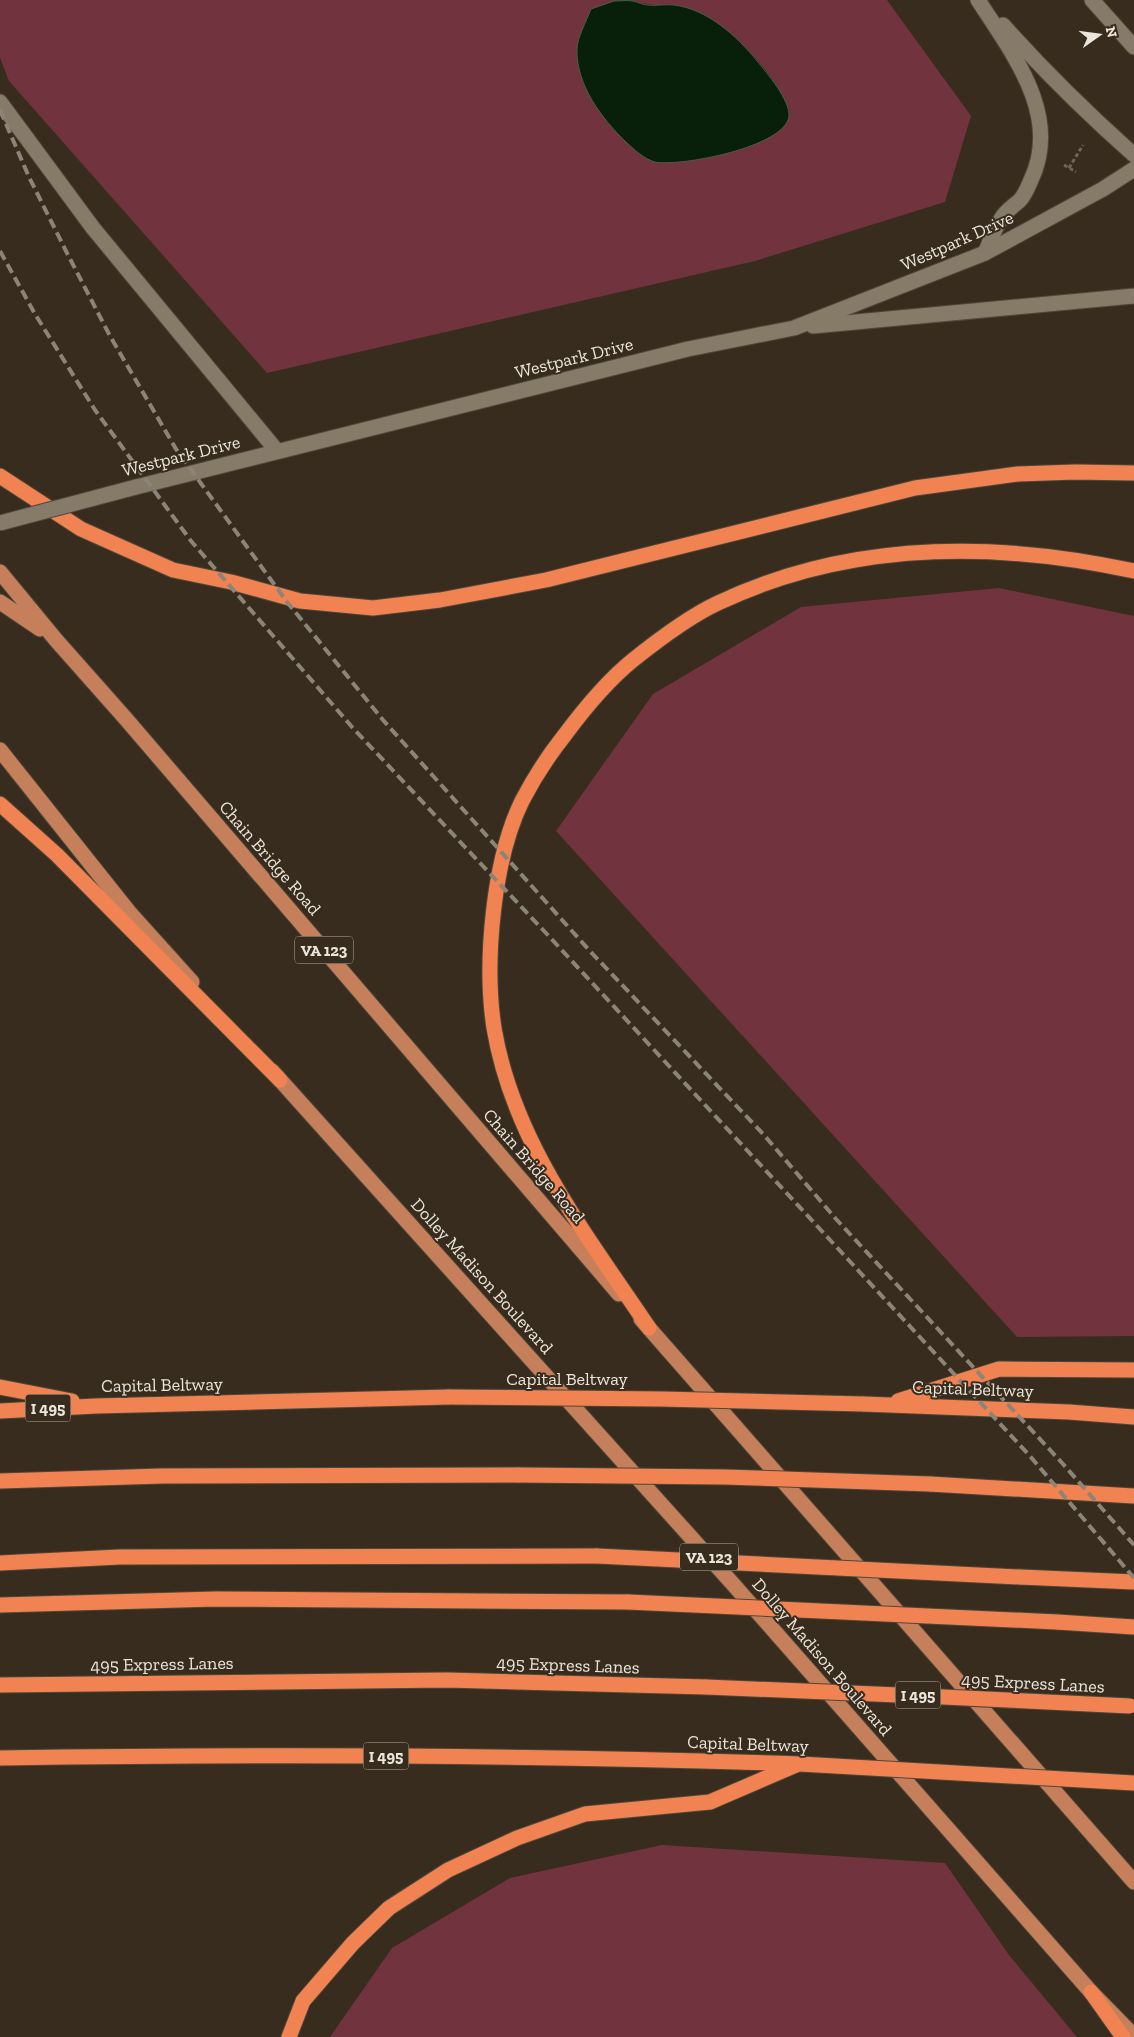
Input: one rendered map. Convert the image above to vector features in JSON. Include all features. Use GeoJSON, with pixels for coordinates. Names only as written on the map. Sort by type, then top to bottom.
{"type":"FeatureCollection","features":[{"type":"Feature","properties":{"kind":"highway"},"geometry":{"type":"LineString","coordinates":[[0,476],[81,529],[173,570],[231,582],[300,601],[372,608],[440,600],[546,580],[916,488],[1018,474],[1075,472],[1134,473]]}},
{"type":"Feature","properties":{"kind":"highway"},"geometry":{"type":"LineString","coordinates":[[649,1328],[558,1193],[529,1137],[506,1080],[494,1028],[489,974],[493,911],[506,846],[521,802],[549,756],[586,707],[631,661],[671,632],[716,604],[766,583],[816,569],[872,557],[927,551],[985,551],[1045,555],[1134,571]]}},
{"type":"Feature","properties":{"kind":"highway"},"geometry":{"type":"LineString","coordinates":[[0,804],[57,855],[280,1080]]}},
{"type":"Feature","properties":{"kind":"highway"},"geometry":{"type":"LineString","coordinates":[[887,1405],[1000,1369],[1134,1370]]}},
{"type":"Feature","properties":{"kind":"highway"},"geometry":{"type":"LineString","coordinates":[[0,1388],[96,1406]]}},
{"type":"Feature","properties":{"kind":"highway","name":"Capital Beltway"},"geometry":{"type":"LineString","coordinates":[[0,1411],[96,1406],[449,1397],[671,1399],[863,1404],[1069,1412],[1134,1417]]}},
{"type":"Feature","properties":{"kind":"highway"},"geometry":{"type":"LineString","coordinates":[[0,1481],[162,1476],[520,1475],[724,1477],[930,1484],[1134,1496]]}},
{"type":"Feature","properties":{"kind":"highway"},"geometry":{"type":"LineString","coordinates":[[0,1563],[119,1557],[597,1556],[1134,1582]]}},
{"type":"Feature","properties":{"kind":"highway"},"geometry":{"type":"LineString","coordinates":[[0,1605],[216,1599],[628,1602],[1134,1627]]}},
{"type":"Feature","properties":{"kind":"highway","name":"495 Express Lanes"},"geometry":{"type":"LineString","coordinates":[[0,1684],[447,1680],[706,1687],[1132,1706]]}},
{"type":"Feature","properties":{"kind":"highway","name":"Capital Beltway"},"geometry":{"type":"LineString","coordinates":[[0,1758],[212,1755],[536,1757],[775,1768],[800,1764],[1134,1783]]}},
{"type":"Feature","properties":{"kind":"highway"},"geometry":{"type":"LineString","coordinates":[[289,2037],[303,2001],[353,1943],[389,1908],[448,1870],[517,1838],[585,1814],[710,1802],[775,1768]]}},
{"type":"Feature","properties":{"kind":"highway"},"geometry":{"type":"LineString","coordinates":[[1091,1992],[1123,2037]]}},
{"type":"Feature","properties":{"kind":"main road","name":"Chain Bridge Road"},"geometry":{"type":"LineString","coordinates":[[0,572],[56,640],[649,1328]]}},
{"type":"Feature","properties":{"kind":"main road"},"geometry":{"type":"LineString","coordinates":[[0,602],[56,640]]}},
{"type":"Feature","properties":{"kind":"main road","name":"VA 123"},"geometry":{"type":"LineString","coordinates":[[0,750],[129,912],[280,1080]]}},
{"type":"Feature","properties":{"kind":"main road","name":"Dolley Madison Boulevard"},"geometry":{"type":"LineString","coordinates":[[280,1080],[732,1583],[1091,1992],[1134,2036]]}},
{"type":"Feature","properties":{"kind":"main road","name":"VA 123"},"geometry":{"type":"LineString","coordinates":[[649,1328],[1134,1882]]}},
{"type":"Feature","properties":{"kind":"street"},"geometry":{"type":"LineString","coordinates":[[979,0],[1039,66],[1134,155]]}},
{"type":"Feature","properties":{"kind":"street"},"geometry":{"type":"LineString","coordinates":[[979,0],[1022,69],[1036,104],[1042,132],[1040,157],[1031,180],[1021,199],[1002,217],[985,253]]}},
{"type":"Feature","properties":{"kind":"street"},"geometry":{"type":"LineString","coordinates":[[1092,0],[1134,47]]}},
{"type":"Feature","properties":{"kind":"street"},"geometry":{"type":"LineString","coordinates":[[0,102],[94,228],[277,451]]}},
{"type":"Feature","properties":{"kind":"street","name":"Westpark Drive"},"geometry":{"type":"LineString","coordinates":[[0,523],[277,451],[688,349],[794,328],[985,253],[1103,189],[1134,169]]}},
{"type":"Feature","properties":{"kind":"street"},"geometry":{"type":"LineString","coordinates":[[794,328],[1134,296]]}},
{"type":"Feature","properties":{"kind":"path"},"geometry":{"type":"LineString","coordinates":[[1076,172],[1069,168],[1084,145]]}},
{"type":"Feature","properties":{"kind":"shaded area"},"geometry":{"type":"Polygon","coordinates":[[[0,0],[887,0],[971,116],[945,202],[755,261],[267,373],[9,81],[0,58],[0,0]],[[632,1],[583,31],[577,46],[786,124],[787,110],[781,94],[770,76],[741,43],[709,18],[696,11],[680,7],[632,1]]]}},
{"type":"Feature","properties":{"kind":"shaded area"},"geometry":{"type":"Polygon","coordinates":[[[614,1],[631,1],[646,5],[671,5],[686,8],[709,18],[731,33],[772,79],[786,102],[789,116],[783,127],[770,137],[752,145],[708,158],[668,163],[655,162],[640,154],[618,134],[600,112],[586,88],[578,62],[577,49],[579,40],[591,9],[614,1]]]}},
{"type":"Feature","properties":{"kind":"shaded area"},"geometry":{"type":"Polygon","coordinates":[[[999,588],[1134,616],[1134,1336],[1017,1337],[556,831],[653,694],[801,607],[999,588]]]}},
{"type":"Feature","properties":{"kind":"shaded area"},"geometry":{"type":"Polygon","coordinates":[[[662,1845],[945,1863],[1009,1955],[1077,2037],[330,2037],[392,1948],[510,1878],[662,1845]]]}},
{"type":"Feature","properties":{"kind":"railway"},"geometry":{"type":"LineString","coordinates":[[0,110],[29,177],[110,336],[176,449],[287,602],[383,720],[589,950],[764,1135],[836,1219],[1063,1464],[1134,1545]]}},
{"type":"Feature","properties":{"kind":"railway"},"geometry":{"type":"LineString","coordinates":[[0,251],[35,314],[95,410],[191,541],[352,727],[545,932],[1029,1455],[1134,1578]]}}]}
